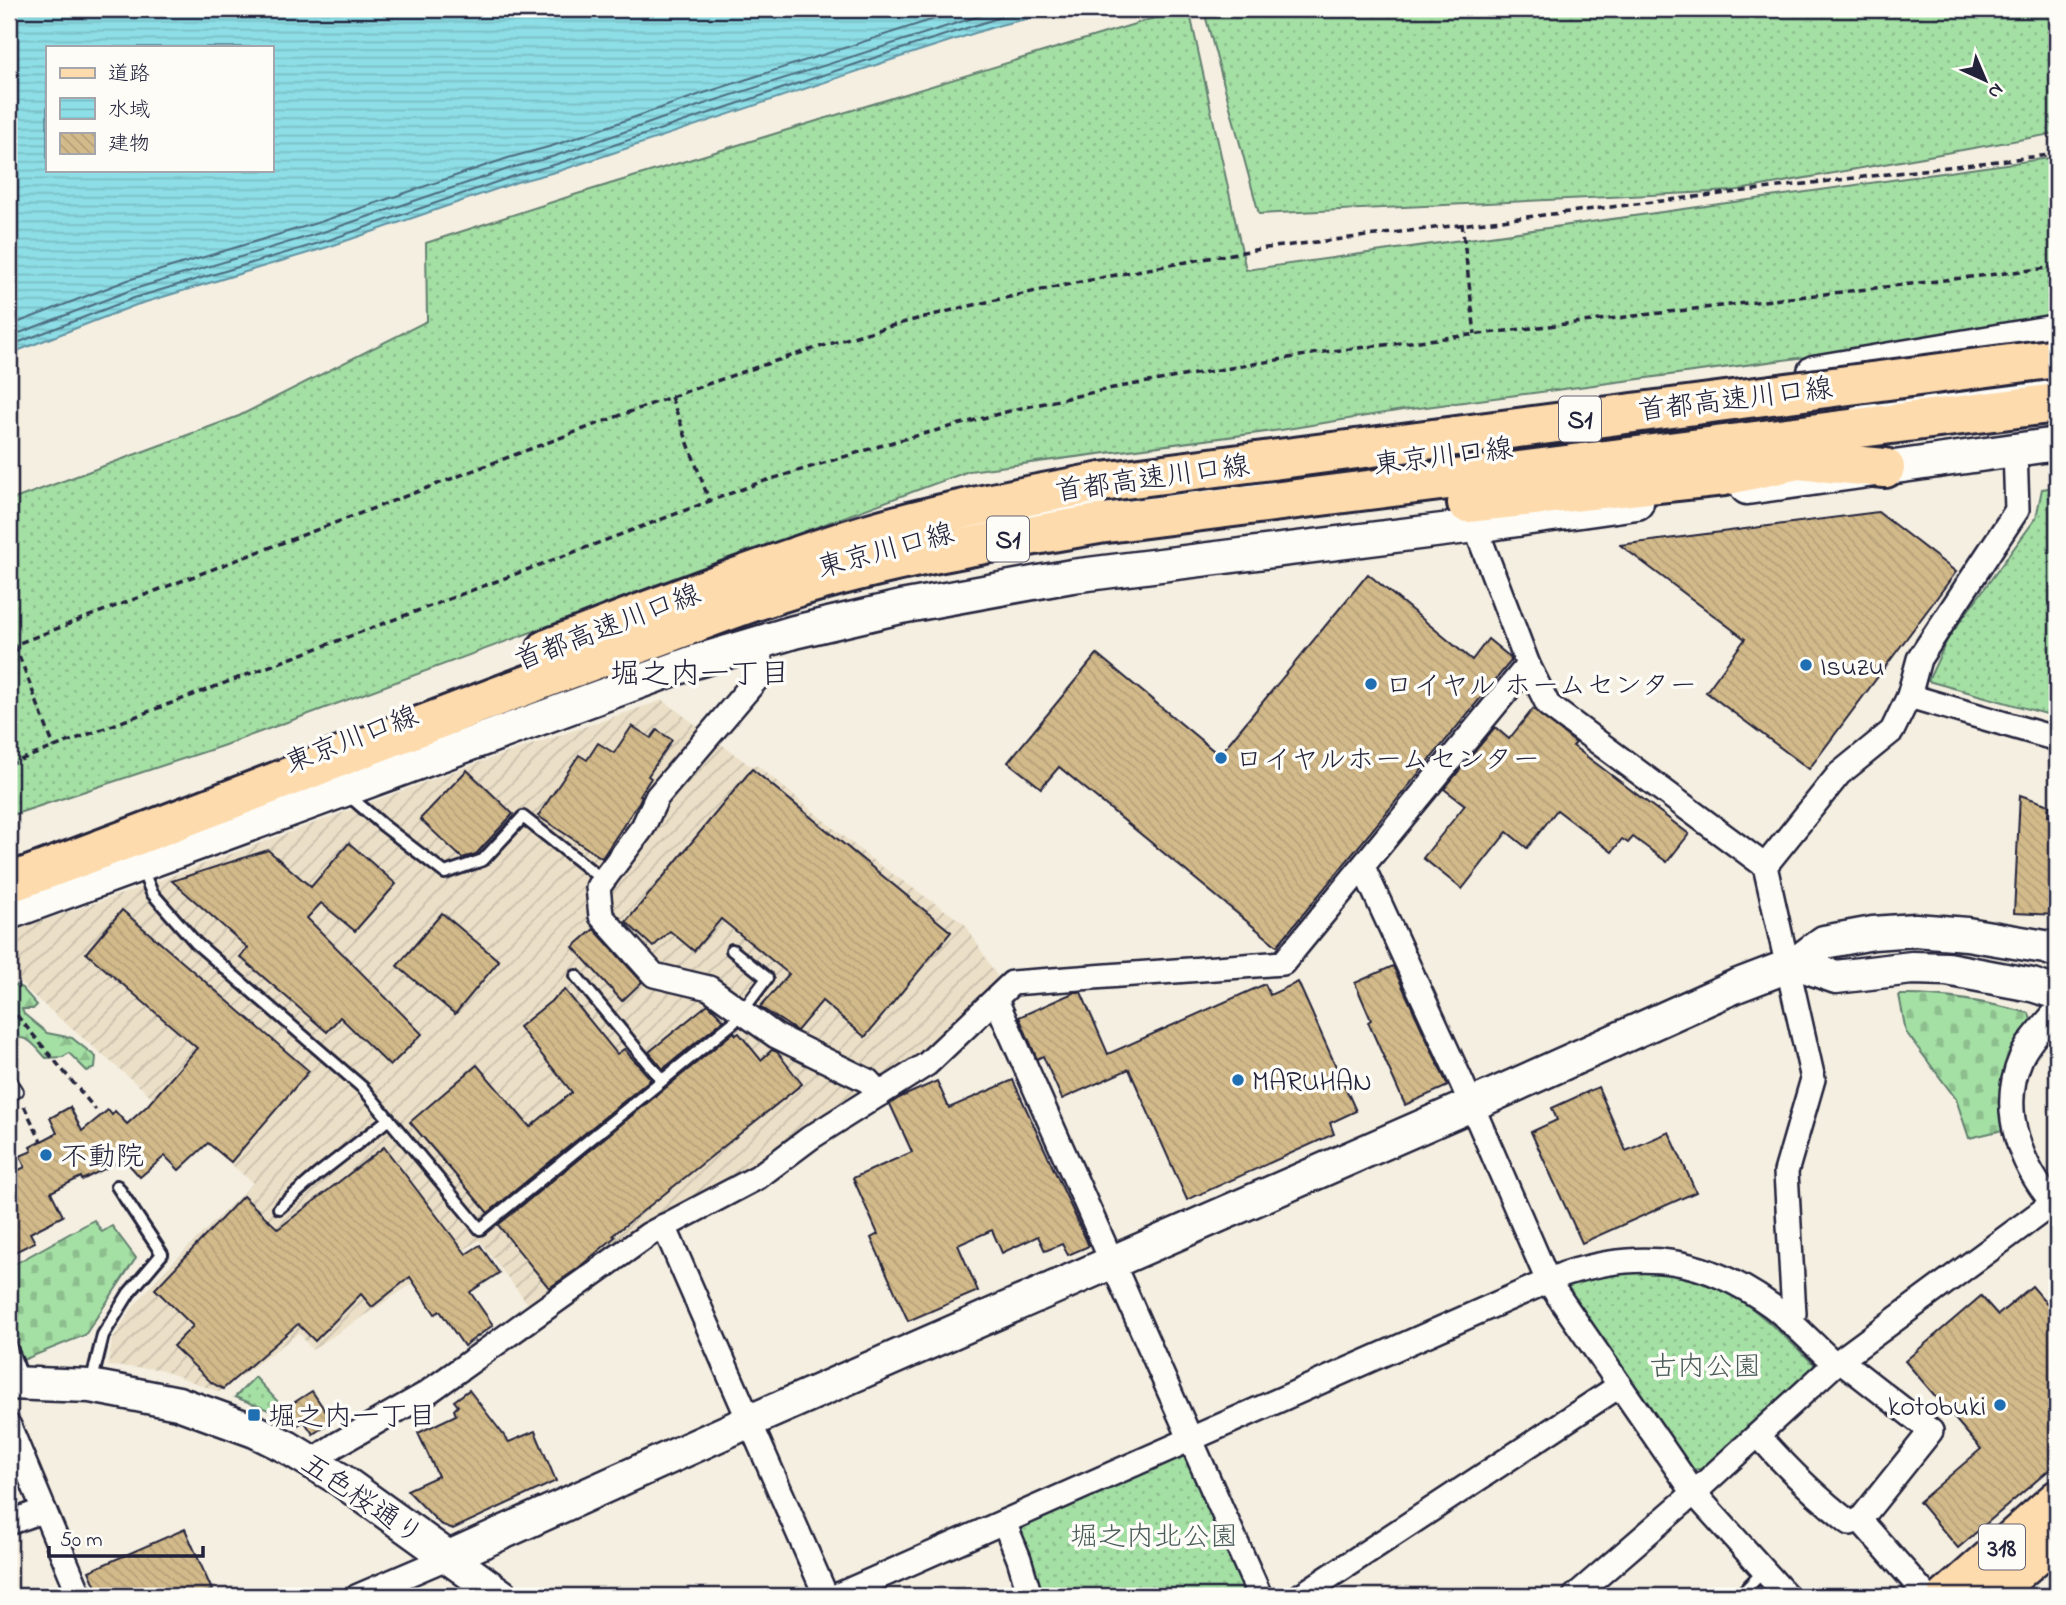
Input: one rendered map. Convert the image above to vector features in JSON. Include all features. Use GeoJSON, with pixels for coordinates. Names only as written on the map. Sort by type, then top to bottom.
{"type":"FeatureCollection","features":[{"type":"Feature","properties":{"kind":"highway","name":"首都高速川口線"},"geometry":{"type":"LineString","coordinates":[[9,854],[246,767],[751,571],[866,534],[992,503],[1102,482],[2057,358]]}},
{"type":"Feature","properties":{"kind":"highway","name":"S1"},"geometry":{"type":"LineString","coordinates":[[1102,482],[1167,483],[2057,368]]}},
{"type":"Feature","properties":{"kind":"highway","name":"首都高速川口線"},"geometry":{"type":"LineString","coordinates":[[9,883],[128,840],[542,679],[783,592],[871,568],[987,542],[1099,524],[2057,403]]}},
{"type":"Feature","properties":{"kind":"highway"},"geometry":{"type":"LineString","coordinates":[[871,568],[1050,550],[1294,520],[1724,476],[1798,460],[1885,468]]}},
{"type":"Feature","properties":{"kind":"main road"},"geometry":{"type":"LineString","coordinates":[[1329,469],[1557,415],[2057,331]]}},
{"type":"Feature","properties":{"kind":"main road","name":"東京川口線"},"geometry":{"type":"LineString","coordinates":[[9,870],[579,650],[811,569],[984,523],[1329,469],[2057,378]]}},
{"type":"Feature","properties":{"kind":"main road","name":"東京川口線"},"geometry":{"type":"LineString","coordinates":[[9,913],[694,662],[758,642],[901,607],[1072,576],[1475,526],[2057,444]]}},
{"type":"Feature","properties":{"kind":"main road"},"geometry":{"type":"LineString","coordinates":[[449,1557],[750,1421],[1736,986],[1792,965],[1824,942],[1873,933],[1915,930],[1967,934],[2057,951]]}},
{"type":"Feature","properties":{"kind":"main road"},"geometry":{"type":"LineString","coordinates":[[1792,965],[1836,977],[1912,968],[1947,969],[2006,979],[2057,993]]}},
{"type":"Feature","properties":{"kind":"main road","name":"五色桜通り"},"geometry":{"type":"LineString","coordinates":[[17,1383],[90,1386],[178,1404],[255,1431],[312,1461],[502,1596]]}},
{"type":"Feature","properties":{"kind":"main road","name":"318"},"geometry":{"type":"LineString","coordinates":[[1946,1596],[2057,1498]]}},
{"type":"Feature","properties":{"kind":"main road","name":"318"},"geometry":{"type":"LineString","coordinates":[[1990,1596],[2057,1539]]}},
{"type":"Feature","properties":{"kind":"street"},"geometry":{"type":"LineString","coordinates":[[1765,866],[1839,774],[1892,731],[1909,696],[1919,659],[2017,510],[2015,450]]}},
{"type":"Feature","properties":{"kind":"street"},"geometry":{"type":"LineString","coordinates":[[1475,526],[1528,665],[1548,705],[1765,866],[1792,965],[1813,1079],[1786,1172],[1794,1314],[1789,1321]]}},
{"type":"Feature","properties":{"kind":"street"},"geometry":{"type":"LineString","coordinates":[[758,642],[761,665],[756,680],[657,797],[643,827],[598,887],[601,916],[654,975],[709,988],[776,1036],[868,1080],[880,1094]]}},
{"type":"Feature","properties":{"kind":"street"},"geometry":{"type":"LineString","coordinates":[[312,1461],[424,1395],[648,1235],[758,1177],[810,1138],[927,1064],[1012,983],[1283,963],[1528,665]]}},
{"type":"Feature","properties":{"kind":"street"},"geometry":{"type":"LineString","coordinates":[[1909,696],[2057,738]]}},
{"type":"Feature","properties":{"kind":"street"},"geometry":{"type":"LineString","coordinates":[[1363,867],[1548,1281],[1694,1493],[1787,1596]]}},
{"type":"Feature","properties":{"kind":"street"},"geometry":{"type":"LineString","coordinates":[[996,1000],[1260,1596]]}},
{"type":"Feature","properties":{"kind":"street"},"geometry":{"type":"LineString","coordinates":[[1575,1596],[1694,1493],[1838,1362],[2055,1205],[2040,1186],[2022,1154],[2013,1124],[2011,1105],[2021,1058],[2057,1010]]}},
{"type":"Feature","properties":{"kind":"street"},"geometry":{"type":"LineString","coordinates":[[664,1226],[826,1596]]}},
{"type":"Feature","properties":{"kind":"street"},"geometry":{"type":"LineString","coordinates":[[836,1596],[1564,1273],[1605,1262],[1623,1259],[1661,1260],[1721,1276],[1773,1307],[1838,1362],[1931,1431],[1860,1520],[1850,1523],[1792,1474],[1758,1435]]}},
{"type":"Feature","properties":{"kind":"street"},"geometry":{"type":"LineString","coordinates":[[1300,1596],[1619,1386]]}},
{"type":"Feature","properties":{"kind":"street"},"geometry":{"type":"LineString","coordinates":[[9,1426],[80,1596]]}},
{"type":"Feature","properties":{"kind":"street"},"geometry":{"type":"LineString","coordinates":[[9,1523],[44,1510]]}},
{"type":"Feature","properties":{"kind":"street"},"geometry":{"type":"LineString","coordinates":[[1860,1520],[1927,1596]]}},
{"type":"Feature","properties":{"kind":"street"},"geometry":{"type":"LineString","coordinates":[[1004,1522],[1030,1596]]}},
{"type":"Feature","properties":{"kind":"street"},"geometry":{"type":"LineString","coordinates":[[358,1596],[449,1557]]}},
{"type":"Feature","properties":{"kind":"lane"},"geometry":{"type":"LineString","coordinates":[[344,792],[445,873],[483,859],[523,817],[603,880]]}},
{"type":"Feature","properties":{"kind":"lane"},"geometry":{"type":"LineString","coordinates":[[140,865],[152,893],[196,943],[363,1088],[480,1229],[734,1022],[767,978],[732,950]]}},
{"type":"Feature","properties":{"kind":"lane"},"geometry":{"type":"LineString","coordinates":[[576,976],[662,1080]]}},
{"type":"Feature","properties":{"kind":"lane"},"geometry":{"type":"LineString","coordinates":[[9,1079],[13,1094]]}},
{"type":"Feature","properties":{"kind":"lane"},"geometry":{"type":"LineString","coordinates":[[279,1208],[389,1119]]}},
{"type":"Feature","properties":{"kind":"lane"},"geometry":{"type":"LineString","coordinates":[[90,1386],[103,1335],[129,1293],[162,1254],[117,1186]]}},
{"type":"Feature","properties":{"kind":"lane"},"geometry":{"type":"LineString","coordinates":[[9,1343],[17,1383]]}},
{"type":"Feature","properties":{"kind":"lane"},"geometry":{"type":"LineString","coordinates":[[1739,1596],[1764,1571]]}},
{"type":"Feature","properties":{"kind":"path"},"geometry":{"type":"LineString","coordinates":[[9,647],[671,397],[826,346],[919,319],[1160,266],[1266,248],[2057,154]]}},
{"type":"Feature","properties":{"kind":"path"},"geometry":{"type":"LineString","coordinates":[[1462,223],[1475,334]]}},
{"type":"Feature","properties":{"kind":"path"},"geometry":{"type":"LineString","coordinates":[[9,764],[709,500],[925,433],[1113,388],[1324,352],[2057,267]]}},
{"type":"Feature","properties":{"kind":"path"},"geometry":{"type":"LineString","coordinates":[[671,397],[709,500]]}},
{"type":"Feature","properties":{"kind":"path"},"geometry":{"type":"LineString","coordinates":[[15,644],[54,747]]}},
{"type":"Feature","properties":{"kind":"path"},"geometry":{"type":"LineString","coordinates":[[9,1006],[96,1110]]}},
{"type":"Feature","properties":{"kind":"path"},"geometry":{"type":"LineString","coordinates":[[13,1094],[41,1141]]}},
{"type":"Feature","properties":{"kind":"shaded area"},"geometry":{"type":"Polygon","coordinates":[[[663,700],[749,765],[758,766],[871,859],[965,924],[1000,981],[919,1058],[531,1308],[479,1240],[312,1350],[299,1333],[219,1392],[159,1369],[108,1366],[112,1341],[130,1311],[156,1280],[253,1183],[30,993],[9,970],[9,932],[131,891],[466,767],[663,700]]]}},
{"type":"Feature","properties":{"kind":"green space"},"geometry":{"type":"Polygon","coordinates":[[[1189,9],[1246,270],[2057,157],[2057,324],[1403,410],[1281,430],[969,471],[222,746],[9,816],[9,501],[239,416],[427,321],[426,243],[574,195],[1189,9]]]}},
{"type":"Feature","properties":{"kind":"green space"},"geometry":{"type":"Polygon","coordinates":[[[2057,9],[2057,133],[1733,191],[1259,214],[1204,11],[2057,9]]]}},
{"type":"Feature","properties":{"kind":"green space"},"geometry":{"type":"Polygon","coordinates":[[[2057,487],[2057,717],[1928,681],[1948,638],[2036,518],[2042,489],[2057,487]]]}},
{"type":"Feature","properties":{"kind":"green space"},"geometry":{"type":"Polygon","coordinates":[[[16,985],[37,1005],[33,1009],[22,1009],[24,1014],[47,1033],[72,1038],[96,1057],[95,1068],[87,1071],[69,1053],[63,1057],[46,1058],[31,1042],[20,1038],[9,1024],[9,987],[16,985]]]}},
{"type":"Feature","properties":{"kind":"green space"},"geometry":{"type":"Polygon","coordinates":[[[1899,995],[1965,1000],[2029,1013],[2032,1025],[2014,1048],[2005,1074],[2003,1130],[1969,1138],[1956,1099],[1906,1032],[1899,995]]]}},
{"type":"Feature","properties":{"kind":"green space"},"geometry":{"type":"Polygon","coordinates":[[[94,1220],[102,1232],[112,1226],[136,1258],[85,1335],[23,1360],[9,1323],[9,1259],[13,1265],[94,1220]]]}},
{"type":"Feature","properties":{"kind":"green space","name":"古内公園"},"geometry":{"type":"Polygon","coordinates":[[[1617,1270],[1655,1271],[1710,1283],[1758,1313],[1814,1364],[1814,1371],[1701,1469],[1689,1470],[1563,1293],[1567,1283],[1617,1270]]]}},
{"type":"Feature","properties":{"kind":"green space"},"geometry":{"type":"Polygon","coordinates":[[[255,1377],[279,1403],[271,1411],[235,1397],[255,1377]]]}},
{"type":"Feature","properties":{"kind":"green space","name":"堀之内北公園"},"geometry":{"type":"Polygon","coordinates":[[[1181,1455],[1188,1459],[1249,1596],[1039,1596],[1019,1538],[1022,1524],[1181,1455]]]}},
{"type":"Feature","properties":{"kind":"water"},"geometry":{"type":"Polygon","coordinates":[[[9,9],[1070,9],[1000,25],[559,171],[517,182],[328,247],[136,305],[9,354],[9,9]]]}},
{"type":"Feature","properties":{"kind":"building","name":"Isuzu"},"geometry":{"type":"Polygon","coordinates":[[[1878,512],[1956,572],[1809,769],[1706,692],[1745,639],[1620,545],[1878,512]]]}},
{"type":"Feature","properties":{"kind":"building","name":"ロイヤルホームセンター"},"geometry":{"type":"Polygon","coordinates":[[[1368,574],[1472,660],[1488,639],[1510,657],[1511,661],[1277,946],[1059,767],[1041,788],[1008,762],[1097,654],[1219,755],[1368,574]]]}},
{"type":"Feature","properties":{"kind":"building"},"geometry":{"type":"Polygon","coordinates":[[[1533,709],[1576,743],[1573,746],[1689,834],[1667,862],[1633,837],[1628,843],[1622,839],[1612,852],[1557,810],[1527,848],[1507,832],[1462,889],[1423,858],[1465,805],[1444,789],[1495,727],[1509,739],[1533,709]]]}},
{"type":"Feature","properties":{"kind":"building"},"geometry":{"type":"Polygon","coordinates":[[[632,726],[651,738],[657,730],[672,740],[648,776],[651,778],[640,795],[642,796],[639,802],[602,858],[538,816],[579,755],[587,760],[598,743],[614,753],[632,726]]]}},
{"type":"Feature","properties":{"kind":"building"},"geometry":{"type":"Polygon","coordinates":[[[752,769],[951,932],[865,1037],[822,1001],[797,1031],[760,1007],[789,974],[721,919],[694,951],[670,931],[653,947],[626,922],[752,769]]]}},
{"type":"Feature","properties":{"kind":"building"},"geometry":{"type":"Polygon","coordinates":[[[467,770],[513,814],[476,854],[462,858],[420,819],[467,770]]]}},
{"type":"Feature","properties":{"kind":"building"},"geometry":{"type":"Polygon","coordinates":[[[2020,795],[2049,805],[2048,816],[2057,817],[2057,915],[2014,913],[2020,795]]]}},
{"type":"Feature","properties":{"kind":"building"},"geometry":{"type":"Polygon","coordinates":[[[349,843],[396,884],[355,931],[321,903],[307,918],[422,1034],[390,1066],[340,1017],[327,1032],[240,957],[248,948],[172,881],[268,850],[311,887],[349,843]]]}},
{"type":"Feature","properties":{"kind":"building"},"geometry":{"type":"Polygon","coordinates":[[[122,910],[309,1071],[231,1162],[208,1143],[179,1170],[165,1156],[140,1177],[124,1159],[82,1180],[81,1177],[51,1192],[63,1216],[30,1233],[35,1242],[9,1255],[9,1175],[25,1167],[20,1156],[32,1151],[30,1147],[57,1133],[50,1118],[70,1107],[82,1131],[108,1110],[112,1115],[115,1111],[127,1124],[147,1106],[197,1048],[86,953],[122,910]]]}},
{"type":"Feature","properties":{"kind":"building"},"geometry":{"type":"Polygon","coordinates":[[[442,913],[499,961],[455,1014],[397,966],[442,913]]]}},
{"type":"Feature","properties":{"kind":"building"},"geometry":{"type":"Polygon","coordinates":[[[594,929],[642,982],[622,1001],[573,947],[594,929]]]}},
{"type":"Feature","properties":{"kind":"building"},"geometry":{"type":"Polygon","coordinates":[[[1393,966],[1448,1086],[1405,1105],[1368,1022],[1371,1020],[1355,983],[1393,966]]]}},
{"type":"Feature","properties":{"kind":"building","name":"MARUHAN"},"geometry":{"type":"Polygon","coordinates":[[[1298,982],[1356,1111],[1330,1123],[1334,1134],[1187,1200],[1129,1069],[1062,1099],[1043,1056],[1037,1059],[1019,1017],[1075,992],[1081,992],[1108,1054],[1265,984],[1270,995],[1298,982]]]}},
{"type":"Feature","properties":{"kind":"building"},"geometry":{"type":"Polygon","coordinates":[[[565,990],[617,1054],[624,1049],[651,1079],[488,1213],[410,1122],[477,1065],[530,1127],[572,1092],[519,1027],[565,990]]]}},
{"type":"Feature","properties":{"kind":"building"},"geometry":{"type":"Polygon","coordinates":[[[708,1004],[724,1020],[663,1069],[649,1052],[708,1004]]]}},
{"type":"Feature","properties":{"kind":"building"},"geometry":{"type":"Polygon","coordinates":[[[734,1032],[736,1035],[739,1033],[761,1060],[772,1050],[777,1052],[802,1084],[613,1235],[615,1237],[577,1269],[549,1288],[498,1225],[734,1032]]]}},
{"type":"Feature","properties":{"kind":"building"},"geometry":{"type":"Polygon","coordinates":[[[1013,1080],[1089,1246],[1068,1255],[1062,1244],[1045,1251],[1038,1236],[1002,1253],[992,1230],[958,1245],[978,1291],[908,1321],[871,1238],[878,1234],[853,1178],[912,1152],[890,1104],[899,1098],[937,1081],[949,1108],[1013,1080]]]}},
{"type":"Feature","properties":{"kind":"building"},"geometry":{"type":"Polygon","coordinates":[[[1598,1087],[1626,1151],[1669,1132],[1696,1192],[1582,1243],[1531,1132],[1557,1120],[1552,1108],[1598,1087]]]}},
{"type":"Feature","properties":{"kind":"building"},"geometry":{"type":"Polygon","coordinates":[[[384,1147],[466,1254],[480,1245],[499,1273],[470,1292],[493,1325],[464,1346],[440,1311],[435,1314],[410,1277],[372,1307],[361,1294],[315,1341],[298,1324],[223,1389],[212,1383],[173,1346],[193,1326],[155,1289],[243,1196],[278,1229],[384,1147]]]}},
{"type":"Feature","properties":{"kind":"building","name":"kotobuki"},"geometry":{"type":"Polygon","coordinates":[[[2032,1286],[2057,1315],[2057,1463],[1958,1548],[1919,1502],[1981,1449],[1905,1361],[1981,1296],[1998,1315],[2032,1286]]]}},
{"type":"Feature","properties":{"kind":"building"},"geometry":{"type":"Polygon","coordinates":[[[469,1390],[509,1442],[535,1431],[556,1481],[453,1529],[440,1524],[407,1490],[438,1476],[418,1433],[456,1415],[454,1410],[458,1406],[454,1401],[469,1390]]]}},
{"type":"Feature","properties":{"kind":"building"},"geometry":{"type":"Polygon","coordinates":[[[312,1391],[332,1421],[313,1434],[304,1421],[298,1425],[287,1407],[312,1391]]]}},
{"type":"Feature","properties":{"kind":"building"},"geometry":{"type":"Polygon","coordinates":[[[185,1529],[212,1590],[196,1596],[100,1596],[89,1571],[185,1529]]]}},
{"type":"Feature","properties":{"kind":"place","name":"Isuzu"},"geometry":{"type":"Point","coordinates":[1806,665]}},
{"type":"Feature","properties":{"kind":"place","name":"ロイヤル ホームセンター"},"geometry":{"type":"Point","coordinates":[1371,684]}},
{"type":"Feature","properties":{"kind":"place","name":"ロイヤルホームセンター"},"geometry":{"type":"Point","coordinates":[1221,758]}},
{"type":"Feature","properties":{"kind":"place","name":"MARUHAN"},"geometry":{"type":"Point","coordinates":[1238,1080]}},
{"type":"Feature","properties":{"kind":"place","name":"不動院"},"geometry":{"type":"Point","coordinates":[46,1155]}},
{"type":"Feature","properties":{"kind":"place","name":"kotobuki"},"geometry":{"type":"Point","coordinates":[2000,1405]}},
{"type":"Feature","properties":{"kind":"place","name":"堀之内一丁目"},"geometry":{"type":"Point","coordinates":[254,1415]}},
{"type":"Feature","properties":{"kind":"district","name":"堀之内一丁目"},"geometry":{"type":"Point","coordinates":[700,673]}}]}
